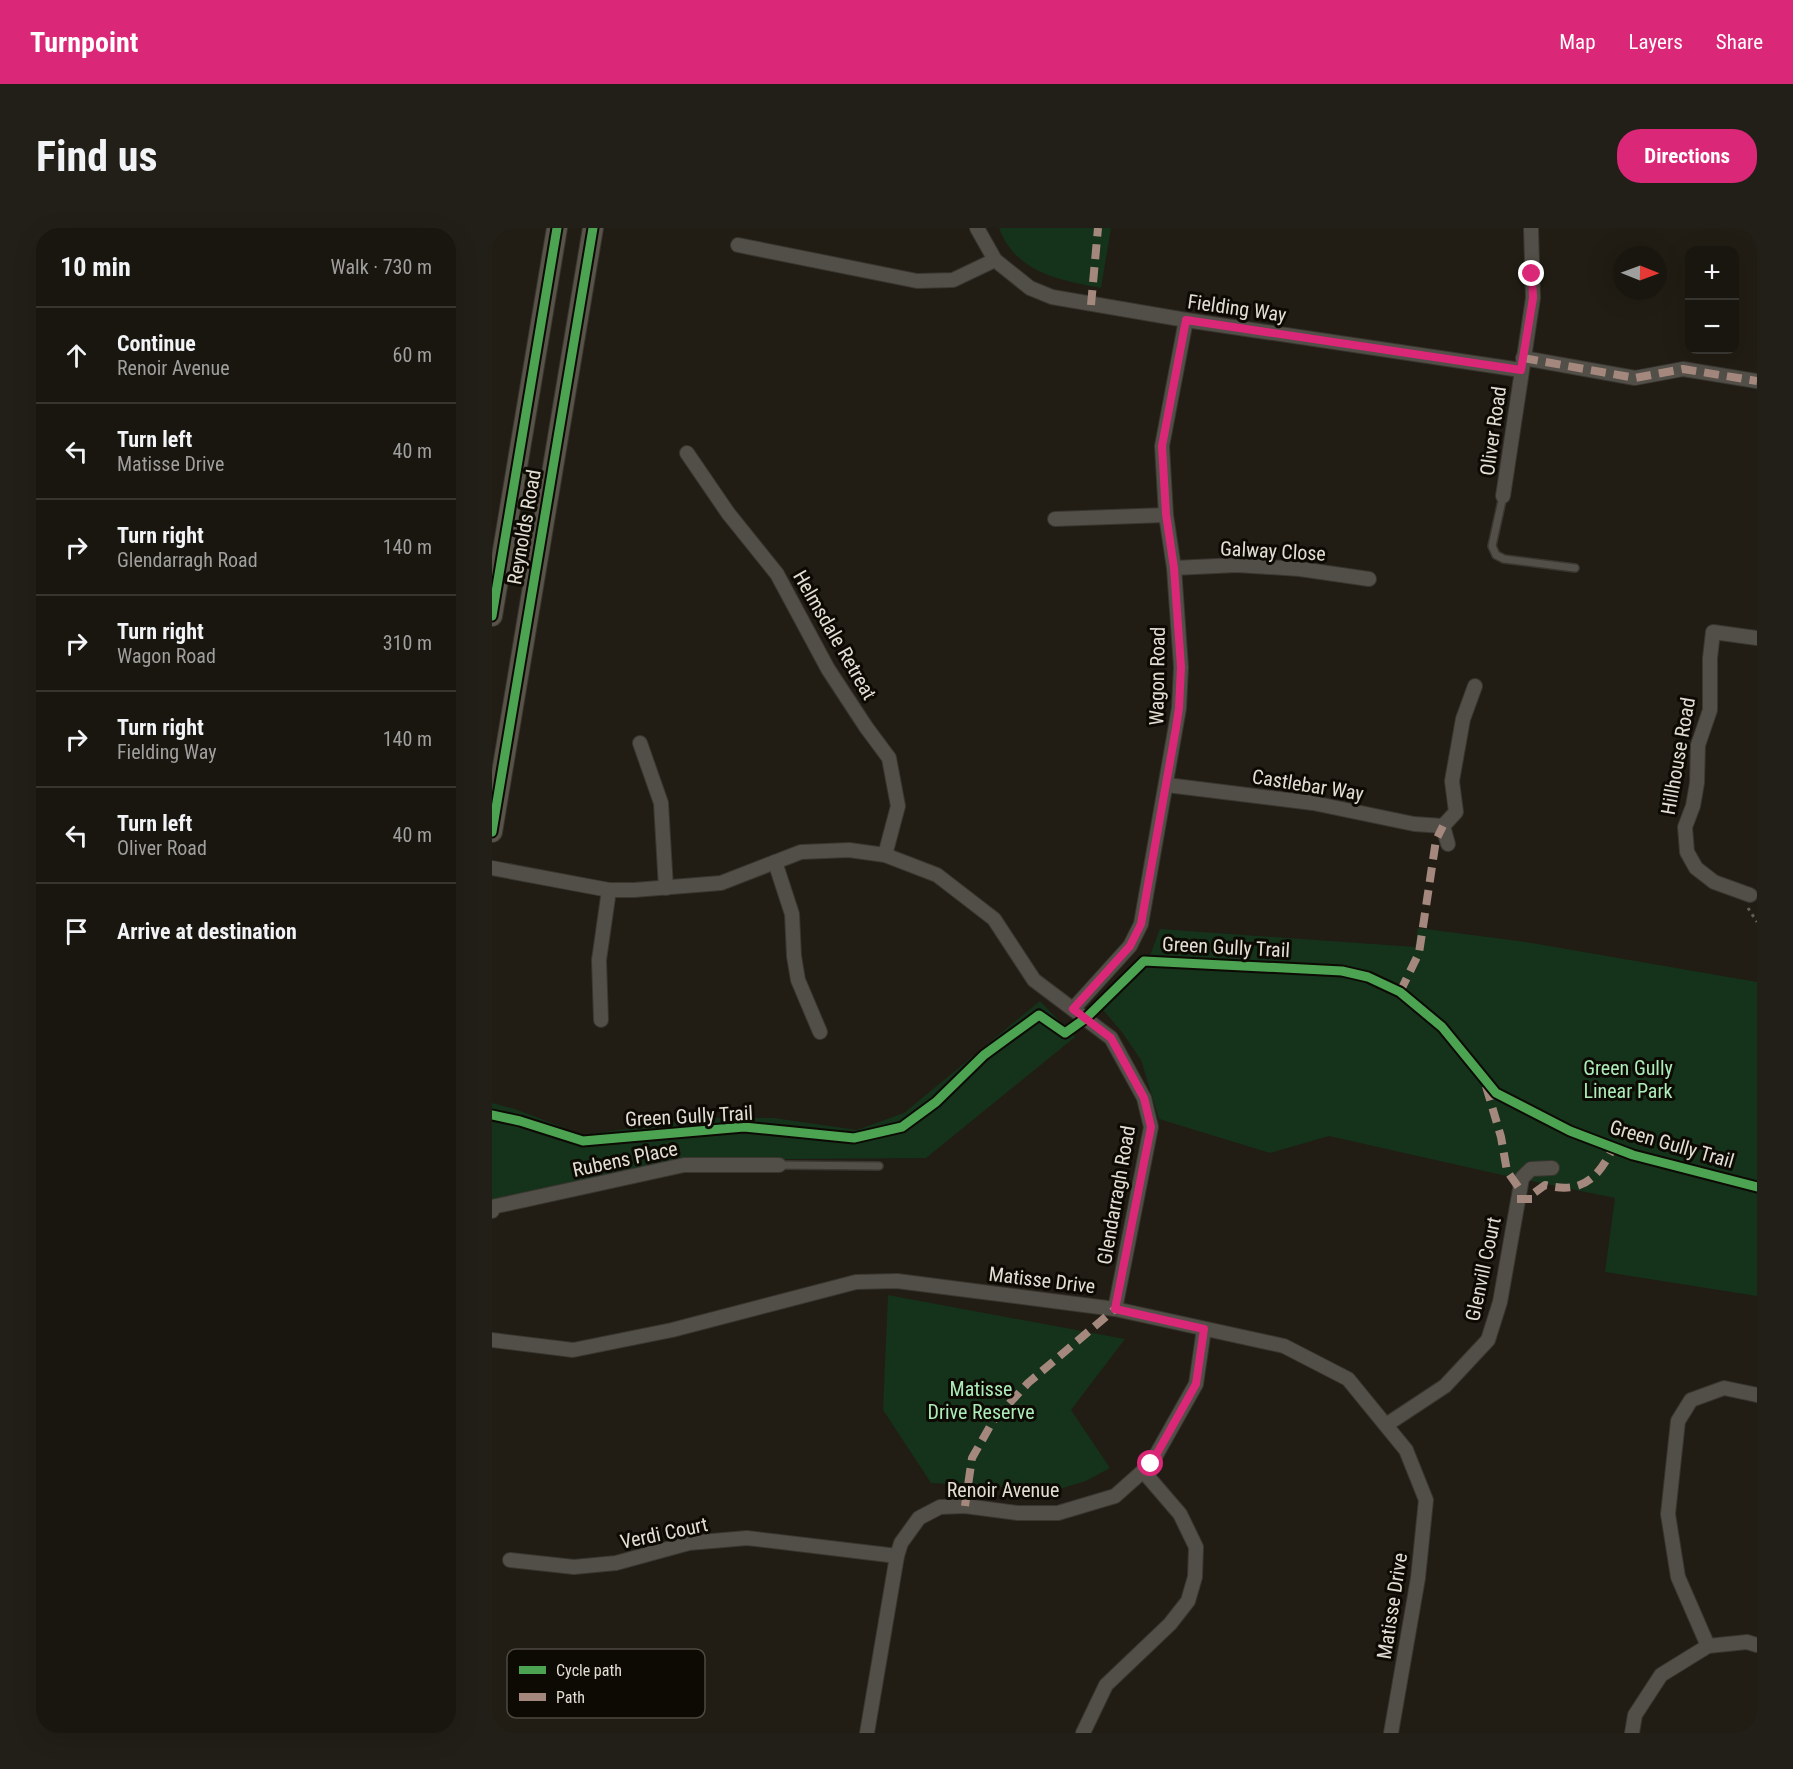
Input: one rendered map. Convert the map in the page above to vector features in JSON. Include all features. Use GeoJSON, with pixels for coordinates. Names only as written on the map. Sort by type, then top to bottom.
{"type":"FeatureCollection","features":[{"type":"Feature","properties":{"kind":"main road","name":"Reynolds Road"},"geometry":{"type":"LineString","coordinates":[[492,616],[557,228]]}},
{"type":"Feature","properties":{"kind":"main road","name":"Reynolds Road"},"geometry":{"type":"LineString","coordinates":[[492,832],[495,788],[593,228]]}},
{"type":"Feature","properties":{"kind":"street","name":"Fielding Way"},"geometry":{"type":"LineString","coordinates":[[977,228],[995,260],[1030,288],[1052,297],[1186,320],[1635,378],[1683,369],[1757,381]]}},
{"type":"Feature","properties":{"kind":"street","name":"Oliver Road"},"geometry":{"type":"LineString","coordinates":[[1503,496],[1533,298],[1531,228]]}},
{"type":"Feature","properties":{"kind":"street"},"geometry":{"type":"LineString","coordinates":[[738,245],[917,281],[953,280],[995,260]]}},
{"type":"Feature","properties":{"kind":"street","name":"Wagon Road"},"geometry":{"type":"LineString","coordinates":[[1073,1009],[1130,946],[1141,924],[1167,785],[1179,708],[1181,667],[1174,568],[1166,514],[1162,446],[1186,320]]}},
{"type":"Feature","properties":{"kind":"street","name":"Helmsdale Retreat"},"geometry":{"type":"LineString","coordinates":[[687,453],[728,513],[777,574],[828,669],[889,758],[898,806],[885,855]]}},
{"type":"Feature","properties":{"kind":"street"},"geometry":{"type":"LineString","coordinates":[[1055,519],[1166,514]]}},
{"type":"Feature","properties":{"kind":"street","name":"Galway Close"},"geometry":{"type":"LineString","coordinates":[[1174,568],[1237,566],[1300,569],[1369,579]]}},
{"type":"Feature","properties":{"kind":"street","name":"Hillhouse Road"},"geometry":{"type":"LineString","coordinates":[[1750,895],[1714,882],[1696,868],[1687,852],[1685,827],[1693,806],[1698,745],[1710,710],[1710,658],[1713,632],[1757,638]]}},
{"type":"Feature","properties":{"kind":"street"},"geometry":{"type":"LineString","coordinates":[[1448,844],[1443,826],[1456,812],[1452,782],[1463,719],[1475,686]]}},
{"type":"Feature","properties":{"kind":"street"},"geometry":{"type":"LineString","coordinates":[[640,743],[661,803],[666,888]]}},
{"type":"Feature","properties":{"kind":"street","name":"Castlebar Way"},"geometry":{"type":"LineString","coordinates":[[1167,785],[1313,803],[1414,824],[1443,826]]}},
{"type":"Feature","properties":{"kind":"street","name":"Glendarragh Road"},"geometry":{"type":"LineString","coordinates":[[492,868],[609,890],[666,888],[721,883],[801,852],[849,850],[885,855],[936,874],[994,919],[1034,980],[1111,1038],[1144,1098],[1151,1127],[1115,1309]]}},
{"type":"Feature","properties":{"kind":"street"},"geometry":{"type":"LineString","coordinates":[[775,862],[792,914],[794,956],[798,980],[820,1032]]}},
{"type":"Feature","properties":{"kind":"street"},"geometry":{"type":"LineString","coordinates":[[601,1020],[599,960],[609,890]]}},
{"type":"Feature","properties":{"kind":"street","name":"Rubens Place"},"geometry":{"type":"LineString","coordinates":[[492,1211],[492,1207],[684,1165],[779,1165]]}},
{"type":"Feature","properties":{"kind":"street","name":"Glenvill Court"},"geometry":{"type":"LineString","coordinates":[[1386,1425],[1445,1386],[1488,1340],[1500,1302],[1522,1178],[1532,1169],[1552,1168]]}},
{"type":"Feature","properties":{"kind":"street","name":"Matisse Drive"},"geometry":{"type":"LineString","coordinates":[[492,1340],[573,1350],[672,1330],[856,1282],[897,1281],[1115,1309],[1284,1346],[1348,1379],[1406,1450],[1426,1500],[1418,1578],[1391,1733]]}},
{"type":"Feature","properties":{"kind":"street","name":"Renoir Avenue"},"geometry":{"type":"LineString","coordinates":[[867,1733],[897,1557],[901,1543],[919,1518],[940,1507],[965,1506],[1018,1513],[1058,1513],[1115,1496],[1151,1464],[1196,1384],[1204,1329]]}},
{"type":"Feature","properties":{"kind":"street"},"geometry":{"type":"LineString","coordinates":[[1708,1646],[1678,1577],[1668,1514],[1678,1421],[1692,1400],[1724,1388],[1757,1395]]}},
{"type":"Feature","properties":{"kind":"street"},"geometry":{"type":"LineString","coordinates":[[1083,1733],[1106,1685],[1170,1624],[1188,1601],[1195,1577],[1196,1547],[1180,1514],[1143,1471]]}},
{"type":"Feature","properties":{"kind":"street","name":"Verdi Court"},"geometry":{"type":"LineString","coordinates":[[510,1560],[574,1567],[616,1563],[689,1543],[747,1538],[897,1557]]}},
{"type":"Feature","properties":{"kind":"street"},"geometry":{"type":"LineString","coordinates":[[1632,1733],[1635,1715],[1661,1675],[1708,1646],[1747,1642],[1757,1645]]}},
{"type":"Feature","properties":{"kind":"lane"},"geometry":{"type":"LineString","coordinates":[[1503,496],[1492,546],[1496,555],[1504,559],[1575,568]]}},
{"type":"Feature","properties":{"kind":"lane","name":"Rubens Place"},"geometry":{"type":"LineString","coordinates":[[779,1165],[879,1166]]}},
{"type":"Feature","properties":{"kind":"green space"},"geometry":{"type":"Polygon","coordinates":[[[999,228],[1111,228],[1101,288],[1070,282],[1028,265],[1016,255],[999,228]]]}},
{"type":"Feature","properties":{"kind":"green space","name":"Green Gully Linear Park"},"geometry":{"type":"Polygon","coordinates":[[[1418,928],[1526,942],[1757,982],[1757,1296],[1605,1272],[1615,1198],[1329,1136],[1270,1153],[1159,1119],[1141,1060],[1122,1032],[1103,1010],[1145,969],[1160,929],[1415,947],[1418,928]]]}},
{"type":"Feature","properties":{"kind":"green space"},"geometry":{"type":"Polygon","coordinates":[[[1040,1001],[1075,1037],[926,1158],[678,1160],[492,1203],[492,1103],[515,1109],[583,1135],[701,1118],[774,1118],[857,1130],[904,1113],[1040,1001]]]}},
{"type":"Feature","properties":{"kind":"green space","name":"Matisse Drive Reserve"},"geometry":{"type":"Polygon","coordinates":[[[888,1295],[1125,1339],[1071,1410],[1110,1468],[1086,1481],[1056,1490],[931,1483],[883,1410],[888,1295]]]}},
{"type":"Feature","properties":{"kind":"marked path"},"geometry":{"type":"LineString","coordinates":[[1091,305],[1098,228]]}},
{"type":"Feature","properties":{"kind":"marked path"},"geometry":{"type":"LineString","coordinates":[[1523,358],[1635,378],[1683,369],[1757,381]]}},
{"type":"Feature","properties":{"kind":"marked path"},"geometry":{"type":"LineString","coordinates":[[1400,992],[1419,953],[1436,840],[1443,826]]}},
{"type":"Feature","properties":{"kind":"marked path"},"geometry":{"type":"LineString","coordinates":[[1486,1086],[1501,1137],[1507,1171],[1519,1188]]}},
{"type":"Feature","properties":{"kind":"marked path"},"geometry":{"type":"LineString","coordinates":[[1517,1199],[1533,1199],[1534,1193],[1545,1185],[1569,1188],[1586,1182],[1601,1169],[1613,1148]]}},
{"type":"Feature","properties":{"kind":"marked path"},"geometry":{"type":"LineString","coordinates":[[965,1506],[972,1458],[993,1421],[1028,1383],[1115,1309]]}},
{"type":"Feature","properties":{"kind":"cycle path"},"geometry":{"type":"LineString","coordinates":[[492,616],[557,228]]}},
{"type":"Feature","properties":{"kind":"cycle path"},"geometry":{"type":"LineString","coordinates":[[492,832],[593,228]]}},
{"type":"Feature","properties":{"kind":"cycle path","name":"Green Gully Trail"},"geometry":{"type":"LineString","coordinates":[[492,1115],[520,1121],[583,1141],[744,1127],[854,1138],[902,1127],[936,1102],[984,1055],[1039,1015],[1065,1033],[1086,1018],[1144,961],[1342,971],[1368,977],[1400,992],[1442,1027],[1496,1093],[1570,1131],[1633,1155],[1757,1187]]}},
{"type":"Feature","properties":{"kind":"route"},"geometry":{"type":"LineString","coordinates":[[1151,1464],[1196,1384],[1204,1329],[1115,1309],[1151,1127],[1144,1098],[1111,1038],[1073,1009],[1130,946],[1141,924],[1167,785],[1179,708],[1181,667],[1174,568],[1166,514],[1162,446],[1186,320],[1521,370],[1533,298],[1532,274]]}}]}
